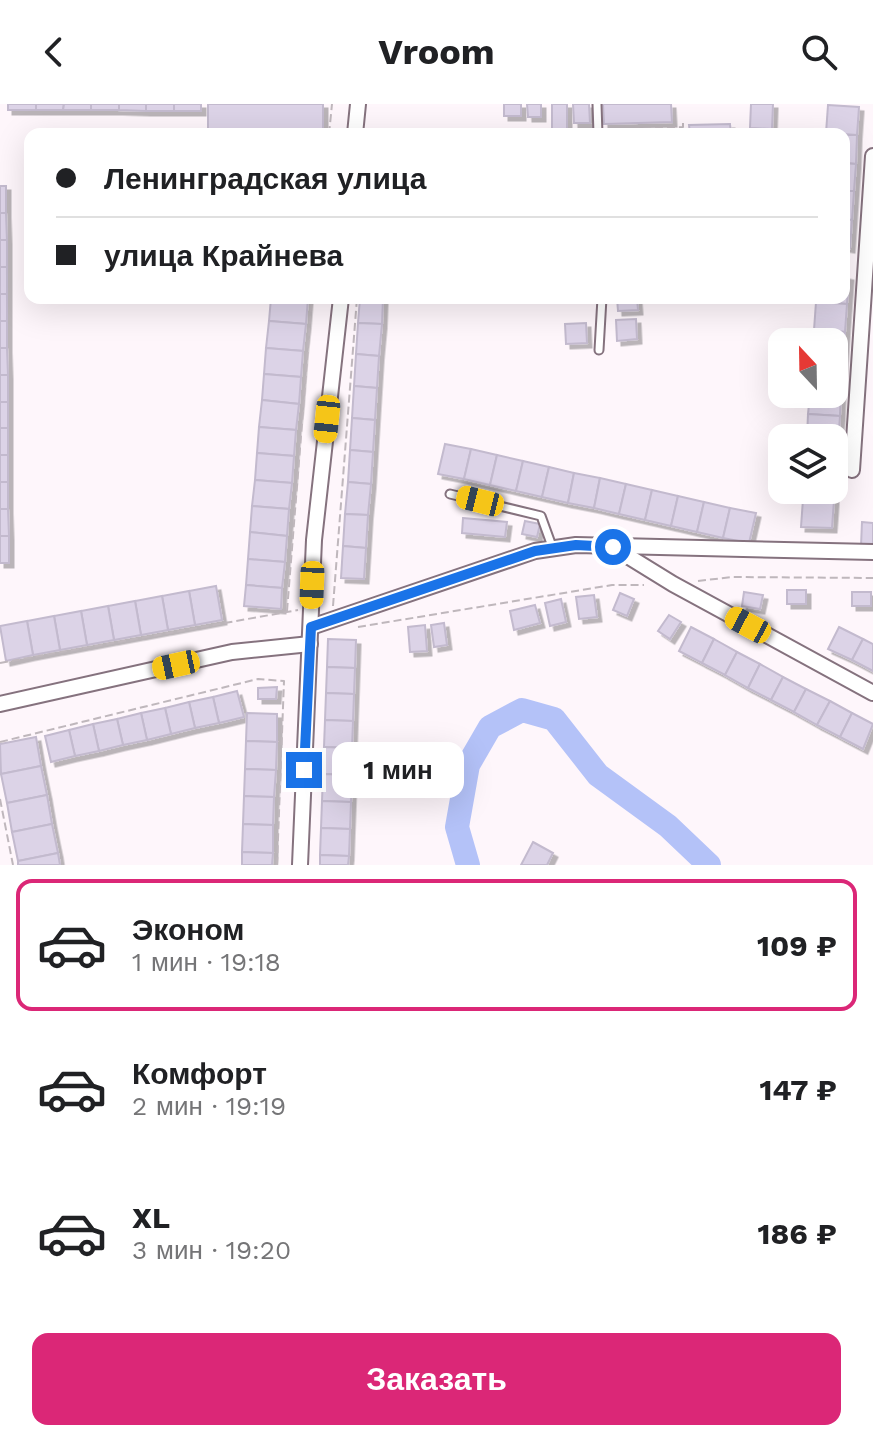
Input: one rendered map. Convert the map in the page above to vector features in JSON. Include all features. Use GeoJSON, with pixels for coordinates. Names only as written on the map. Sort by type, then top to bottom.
{"type":"FeatureCollection","features":[{"type":"Feature","properties":{"kind":"street"},"geometry":{"type":"LineString","coordinates":[[356,128],[358,104]]}},
{"type":"Feature","properties":{"kind":"street"},"geometry":{"type":"LineString","coordinates":[[852,470],[873,156]]}},
{"type":"Feature","properties":{"kind":"street"},"geometry":{"type":"LineString","coordinates":[[300,865],[304,645],[311,627],[314,540],[340,304]]}},
{"type":"Feature","properties":{"kind":"street"},"geometry":{"type":"LineString","coordinates":[[311,627],[333,616],[553,549],[576,545],[873,552]]}},
{"type":"Feature","properties":{"kind":"street"},"geometry":{"type":"LineString","coordinates":[[613,547],[673,584],[873,693]]}},
{"type":"Feature","properties":{"kind":"street"},"geometry":{"type":"LineString","coordinates":[[0,704],[232,652],[304,645]]}},
{"type":"Feature","properties":{"kind":"lane"},"geometry":{"type":"LineString","coordinates":[[597,104],[598,128]]}},
{"type":"Feature","properties":{"kind":"lane"},"geometry":{"type":"LineString","coordinates":[[599,350],[602,304]]}},
{"type":"Feature","properties":{"kind":"lane"},"geometry":{"type":"LineString","coordinates":[[450,494],[541,516],[553,549]]}},
{"type":"Feature","properties":{"kind":"path"},"geometry":{"type":"LineString","coordinates":[[330,128],[332,104]]}},
{"type":"Feature","properties":{"kind":"path"},"geometry":{"type":"LineString","coordinates":[[655,122],[655,128],[683,127],[683,123]]}},
{"type":"Feature","properties":{"kind":"path"},"geometry":{"type":"LineString","coordinates":[[286,612],[312,304]]}},
{"type":"Feature","properties":{"kind":"path"},"geometry":{"type":"LineString","coordinates":[[333,616],[357,304]]}},
{"type":"Feature","properties":{"kind":"path"},"geometry":{"type":"LineString","coordinates":[[348,628],[612,585],[673,584],[732,577],[873,578]]}},
{"type":"Feature","properties":{"kind":"path"},"geometry":{"type":"LineString","coordinates":[[0,663],[312,608]]}},
{"type":"Feature","properties":{"kind":"path"},"geometry":{"type":"LineString","coordinates":[[0,742],[258,679],[284,681],[277,865]]}},
{"type":"Feature","properties":{"kind":"path"},"geometry":{"type":"LineString","coordinates":[[0,799],[13,865]]}},
{"type":"Feature","properties":{"kind":"building"},"geometry":{"type":"Polygon","coordinates":[[[8,104],[36,104],[36,110],[8,110],[8,104]]]}},
{"type":"Feature","properties":{"kind":"building"},"geometry":{"type":"Polygon","coordinates":[[[36,104],[64,104],[63,110],[36,110],[36,104]]]}},
{"type":"Feature","properties":{"kind":"building"},"geometry":{"type":"Polygon","coordinates":[[[64,104],[91,104],[91,110],[63,110],[64,104]]]}},
{"type":"Feature","properties":{"kind":"building"},"geometry":{"type":"Polygon","coordinates":[[[91,104],[119,104],[119,110],[91,110],[91,104]]]}},
{"type":"Feature","properties":{"kind":"building"},"geometry":{"type":"Polygon","coordinates":[[[119,104],[146,104],[146,111],[119,110],[119,104]]]}},
{"type":"Feature","properties":{"kind":"building"},"geometry":{"type":"Polygon","coordinates":[[[146,104],[174,104],[174,111],[146,111],[146,104]]]}},
{"type":"Feature","properties":{"kind":"building"},"geometry":{"type":"Polygon","coordinates":[[[174,104],[201,104],[201,111],[174,111],[174,104]]]}},
{"type":"Feature","properties":{"kind":"building"},"geometry":{"type":"Polygon","coordinates":[[[208,104],[323,104],[323,128],[208,128],[208,104]]]}},
{"type":"Feature","properties":{"kind":"building"},"geometry":{"type":"Polygon","coordinates":[[[504,104],[521,104],[521,116],[504,116],[504,104]]]}},
{"type":"Feature","properties":{"kind":"building"},"geometry":{"type":"Polygon","coordinates":[[[527,104],[541,104],[541,117],[528,117],[527,104]]]}},
{"type":"Feature","properties":{"kind":"building"},"geometry":{"type":"Polygon","coordinates":[[[552,104],[567,104],[567,128],[552,128],[552,104]]]}},
{"type":"Feature","properties":{"kind":"building"},"geometry":{"type":"Polygon","coordinates":[[[573,104],[589,104],[590,123],[574,123],[573,104]]]}},
{"type":"Feature","properties":{"kind":"building"},"geometry":{"type":"Polygon","coordinates":[[[603,104],[671,104],[672,122],[604,124],[603,104]]]}},
{"type":"Feature","properties":{"kind":"building"},"geometry":{"type":"Polygon","coordinates":[[[751,104],[773,104],[772,128],[750,128],[751,104]]]}},
{"type":"Feature","properties":{"kind":"building"},"geometry":{"type":"Polygon","coordinates":[[[828,105],[859,107],[857,135],[850,135],[850,128],[826,128],[828,105]]]}},
{"type":"Feature","properties":{"kind":"building"},"geometry":{"type":"Polygon","coordinates":[[[730,124],[730,128],[689,128],[689,125],[730,124]]]}},
{"type":"Feature","properties":{"kind":"building"},"geometry":{"type":"Polygon","coordinates":[[[850,135],[857,135],[856,164],[850,164],[850,135]]]}},
{"type":"Feature","properties":{"kind":"building"},"geometry":{"type":"Polygon","coordinates":[[[850,164],[856,164],[854,191],[850,191],[850,164]]]}},
{"type":"Feature","properties":{"kind":"building"},"geometry":{"type":"Polygon","coordinates":[[[0,186],[6,186],[6,213],[0,213],[0,186]]]}},
{"type":"Feature","properties":{"kind":"building"},"geometry":{"type":"Polygon","coordinates":[[[850,191],[854,191],[852,220],[850,191]]]}},
{"type":"Feature","properties":{"kind":"building"},"geometry":{"type":"Polygon","coordinates":[[[0,213],[6,213],[7,240],[0,240],[0,213]]]}},
{"type":"Feature","properties":{"kind":"building"},"geometry":{"type":"Polygon","coordinates":[[[0,240],[7,240],[7,267],[0,267],[0,240]]]}},
{"type":"Feature","properties":{"kind":"building"},"geometry":{"type":"Polygon","coordinates":[[[0,267],[7,267],[7,294],[0,294],[0,267]]]}},
{"type":"Feature","properties":{"kind":"building"},"geometry":{"type":"Polygon","coordinates":[[[0,294],[7,294],[7,321],[0,321],[0,294]]]}},
{"type":"Feature","properties":{"kind":"building"},"geometry":{"type":"Polygon","coordinates":[[[270,304],[308,304],[306,324],[269,321],[270,304]]]}},
{"type":"Feature","properties":{"kind":"building"},"geometry":{"type":"Polygon","coordinates":[[[360,304],[383,304],[382,324],[358,323],[360,304]]]}},
{"type":"Feature","properties":{"kind":"building"},"geometry":{"type":"Polygon","coordinates":[[[617,304],[638,304],[638,310],[618,311],[617,304]]]}},
{"type":"Feature","properties":{"kind":"building"},"geometry":{"type":"Polygon","coordinates":[[[816,304],[847,304],[845,328],[814,328],[816,304]]]}},
{"type":"Feature","properties":{"kind":"building"},"geometry":{"type":"Polygon","coordinates":[[[636,319],[637,339],[617,341],[616,320],[636,319]]]}},
{"type":"Feature","properties":{"kind":"building"},"geometry":{"type":"Polygon","coordinates":[[[0,321],[7,321],[7,348],[0,348],[0,321]]]}},
{"type":"Feature","properties":{"kind":"building"},"geometry":{"type":"Polygon","coordinates":[[[269,321],[306,324],[303,351],[266,348],[269,321]]]}},
{"type":"Feature","properties":{"kind":"building"},"geometry":{"type":"Polygon","coordinates":[[[358,323],[382,324],[379,356],[356,354],[358,323]]]}},
{"type":"Feature","properties":{"kind":"building"},"geometry":{"type":"Polygon","coordinates":[[[586,323],[587,343],[566,344],[565,324],[586,323]]]}},
{"type":"Feature","properties":{"kind":"building"},"geometry":{"type":"Polygon","coordinates":[[[0,348],[7,348],[8,375],[0,375],[0,348]]]}},
{"type":"Feature","properties":{"kind":"building"},"geometry":{"type":"Polygon","coordinates":[[[266,348],[303,351],[301,377],[264,374],[266,348]]]}},
{"type":"Feature","properties":{"kind":"building"},"geometry":{"type":"Polygon","coordinates":[[[356,354],[379,356],[377,388],[354,386],[356,354]]]}},
{"type":"Feature","properties":{"kind":"building"},"geometry":{"type":"Polygon","coordinates":[[[264,374],[301,377],[299,404],[262,400],[264,374]]]}},
{"type":"Feature","properties":{"kind":"building"},"geometry":{"type":"Polygon","coordinates":[[[0,375],[8,375],[8,402],[0,402],[0,375]]]}},
{"type":"Feature","properties":{"kind":"building"},"geometry":{"type":"Polygon","coordinates":[[[354,386],[377,388],[375,420],[352,418],[354,386]]]}},
{"type":"Feature","properties":{"kind":"building"},"geometry":{"type":"Polygon","coordinates":[[[262,400],[299,404],[296,430],[259,427],[262,400]]]}},
{"type":"Feature","properties":{"kind":"building"},"geometry":{"type":"Polygon","coordinates":[[[0,402],[8,402],[8,428],[0,428],[0,402]]]}},
{"type":"Feature","properties":{"kind":"building"},"geometry":{"type":"Polygon","coordinates":[[[809,408],[840,408],[840,416],[808,414],[809,408]]]}},
{"type":"Feature","properties":{"kind":"building"},"geometry":{"type":"Polygon","coordinates":[[[808,414],[840,416],[839,424],[808,424],[808,414]]]}},
{"type":"Feature","properties":{"kind":"building"},"geometry":{"type":"Polygon","coordinates":[[[352,418],[375,420],[373,452],[350,450],[352,418]]]}},
{"type":"Feature","properties":{"kind":"building"},"geometry":{"type":"Polygon","coordinates":[[[259,427],[296,430],[294,456],[257,453],[259,427]]]}},
{"type":"Feature","properties":{"kind":"building"},"geometry":{"type":"Polygon","coordinates":[[[0,428],[8,428],[8,455],[0,455],[0,428]]]}},
{"type":"Feature","properties":{"kind":"building"},"geometry":{"type":"Polygon","coordinates":[[[445,444],[471,449],[464,479],[438,474],[445,444]]]}},
{"type":"Feature","properties":{"kind":"building"},"geometry":{"type":"Polygon","coordinates":[[[471,449],[497,455],[490,485],[464,479],[471,449]]]}},
{"type":"Feature","properties":{"kind":"building"},"geometry":{"type":"Polygon","coordinates":[[[350,450],[373,452],[371,484],[348,482],[350,450]]]}},
{"type":"Feature","properties":{"kind":"building"},"geometry":{"type":"Polygon","coordinates":[[[257,453],[294,456],[292,483],[255,480],[257,453]]]}},
{"type":"Feature","properties":{"kind":"building"},"geometry":{"type":"Polygon","coordinates":[[[0,455],[8,455],[8,482],[0,482],[0,455]]]}},
{"type":"Feature","properties":{"kind":"building"},"geometry":{"type":"Polygon","coordinates":[[[497,455],[523,461],[516,491],[490,485],[497,455]]]}},
{"type":"Feature","properties":{"kind":"building"},"geometry":{"type":"Polygon","coordinates":[[[523,461],[549,467],[542,497],[516,491],[523,461]]]}},
{"type":"Feature","properties":{"kind":"building"},"geometry":{"type":"Polygon","coordinates":[[[549,467],[574,473],[568,503],[542,497],[549,467]]]}},
{"type":"Feature","properties":{"kind":"building"},"geometry":{"type":"Polygon","coordinates":[[[574,473],[600,478],[594,508],[568,503],[574,473]]]}},
{"type":"Feature","properties":{"kind":"building"},"geometry":{"type":"Polygon","coordinates":[[[600,478],[626,484],[619,514],[594,508],[600,478]]]}},
{"type":"Feature","properties":{"kind":"building"},"geometry":{"type":"Polygon","coordinates":[[[255,480],[292,483],[289,509],[252,506],[255,480]]]}},
{"type":"Feature","properties":{"kind":"building"},"geometry":{"type":"Polygon","coordinates":[[[0,482],[8,482],[8,509],[0,509],[0,482]]]}},
{"type":"Feature","properties":{"kind":"building"},"geometry":{"type":"Polygon","coordinates":[[[348,482],[371,484],[368,515],[345,514],[348,482]]]}},
{"type":"Feature","properties":{"kind":"building"},"geometry":{"type":"Polygon","coordinates":[[[626,484],[652,490],[645,520],[619,514],[626,484]]]}},
{"type":"Feature","properties":{"kind":"building"},"geometry":{"type":"Polygon","coordinates":[[[652,490],[678,496],[671,526],[645,520],[652,490]]]}},
{"type":"Feature","properties":{"kind":"building"},"geometry":{"type":"Polygon","coordinates":[[[678,496],[704,502],[697,532],[671,526],[678,496]]]}},
{"type":"Feature","properties":{"kind":"building"},"geometry":{"type":"Polygon","coordinates":[[[704,502],[730,508],[723,538],[697,532],[704,502]]]}},
{"type":"Feature","properties":{"kind":"building"},"geometry":{"type":"Polygon","coordinates":[[[803,504],[834,504],[832,528],[801,527],[803,504]]]}},
{"type":"Feature","properties":{"kind":"building"},"geometry":{"type":"Polygon","coordinates":[[[252,506],[289,509],[287,536],[250,532],[252,506]]]}},
{"type":"Feature","properties":{"kind":"building"},"geometry":{"type":"Polygon","coordinates":[[[730,508],[756,513],[749,543],[723,538],[730,508]]]}},
{"type":"Feature","properties":{"kind":"building"},"geometry":{"type":"Polygon","coordinates":[[[0,509],[8,509],[9,536],[0,536],[0,509]]]}},
{"type":"Feature","properties":{"kind":"building"},"geometry":{"type":"Polygon","coordinates":[[[345,514],[368,515],[366,548],[343,546],[345,514]]]}},
{"type":"Feature","properties":{"kind":"building"},"geometry":{"type":"Polygon","coordinates":[[[463,518],[507,522],[505,537],[462,533],[463,518]]]}},
{"type":"Feature","properties":{"kind":"building"},"geometry":{"type":"Polygon","coordinates":[[[525,521],[540,524],[537,537],[522,534],[525,521]]]}},
{"type":"Feature","properties":{"kind":"building"},"geometry":{"type":"Polygon","coordinates":[[[862,522],[873,523],[873,547],[861,546],[862,522]]]}},
{"type":"Feature","properties":{"kind":"building"},"geometry":{"type":"Polygon","coordinates":[[[250,532],[287,536],[285,562],[248,559],[250,532]]]}},
{"type":"Feature","properties":{"kind":"building"},"geometry":{"type":"Polygon","coordinates":[[[0,536],[9,536],[9,563],[0,563],[0,536]]]}},
{"type":"Feature","properties":{"kind":"building"},"geometry":{"type":"Polygon","coordinates":[[[343,546],[366,548],[364,579],[341,578],[343,546]]]}},
{"type":"Feature","properties":{"kind":"building"},"geometry":{"type":"Polygon","coordinates":[[[248,559],[285,562],[282,588],[246,585],[248,559]]]}},
{"type":"Feature","properties":{"kind":"building"},"geometry":{"type":"Polygon","coordinates":[[[246,585],[282,588],[281,609],[244,606],[246,585]]]}},
{"type":"Feature","properties":{"kind":"building"},"geometry":{"type":"Polygon","coordinates":[[[216,586],[222,620],[195,625],[189,591],[216,586]]]}},
{"type":"Feature","properties":{"kind":"building"},"geometry":{"type":"Polygon","coordinates":[[[787,590],[806,590],[806,604],[787,604],[787,590]]]}},
{"type":"Feature","properties":{"kind":"building"},"geometry":{"type":"Polygon","coordinates":[[[189,591],[195,625],[168,630],[162,596],[189,591]]]}},
{"type":"Feature","properties":{"kind":"building"},"geometry":{"type":"Polygon","coordinates":[[[744,592],[763,595],[760,609],[742,606],[744,592]]]}},
{"type":"Feature","properties":{"kind":"building"},"geometry":{"type":"Polygon","coordinates":[[[852,592],[871,592],[871,606],[852,606],[852,592]]]}},
{"type":"Feature","properties":{"kind":"building"},"geometry":{"type":"Polygon","coordinates":[[[620,593],[634,599],[627,616],[613,610],[620,593]]]}},
{"type":"Feature","properties":{"kind":"building"},"geometry":{"type":"Polygon","coordinates":[[[594,595],[597,617],[579,619],[576,597],[594,595]]]}},
{"type":"Feature","properties":{"kind":"building"},"geometry":{"type":"Polygon","coordinates":[[[162,596],[168,630],[141,635],[135,601],[162,596]]]}},
{"type":"Feature","properties":{"kind":"building"},"geometry":{"type":"Polygon","coordinates":[[[561,599],[566,622],[550,626],[545,603],[561,599]]]}},
{"type":"Feature","properties":{"kind":"building"},"geometry":{"type":"Polygon","coordinates":[[[135,601],[141,635],[114,640],[108,606],[135,601]]]}},
{"type":"Feature","properties":{"kind":"building"},"geometry":{"type":"Polygon","coordinates":[[[535,605],[540,623],[514,630],[510,611],[535,605]]]}},
{"type":"Feature","properties":{"kind":"building"},"geometry":{"type":"Polygon","coordinates":[[[108,606],[114,640],[87,645],[81,611],[108,606]]]}},
{"type":"Feature","properties":{"kind":"building"},"geometry":{"type":"Polygon","coordinates":[[[81,611],[87,645],[60,650],[54,616],[81,611]]]}},
{"type":"Feature","properties":{"kind":"building"},"geometry":{"type":"Polygon","coordinates":[[[669,615],[681,622],[670,639],[658,631],[669,615]]]}},
{"type":"Feature","properties":{"kind":"building"},"geometry":{"type":"Polygon","coordinates":[[[54,616],[60,650],[33,655],[27,621],[54,616]]]}},
{"type":"Feature","properties":{"kind":"building"},"geometry":{"type":"Polygon","coordinates":[[[27,621],[33,655],[6,661],[0,626],[27,621]]]}},
{"type":"Feature","properties":{"kind":"building"},"geometry":{"type":"Polygon","coordinates":[[[444,623],[447,645],[434,647],[431,625],[444,623]]]}},
{"type":"Feature","properties":{"kind":"building"},"geometry":{"type":"Polygon","coordinates":[[[425,625],[427,651],[410,652],[408,627],[425,625]]]}},
{"type":"Feature","properties":{"kind":"building"},"geometry":{"type":"Polygon","coordinates":[[[691,627],[714,639],[702,663],[679,651],[691,627]]]}},
{"type":"Feature","properties":{"kind":"building"},"geometry":{"type":"Polygon","coordinates":[[[839,627],[863,639],[852,660],[828,649],[839,627]]]}},
{"type":"Feature","properties":{"kind":"building"},"geometry":{"type":"Polygon","coordinates":[[[328,639],[356,640],[355,668],[327,667],[328,639]]]}},
{"type":"Feature","properties":{"kind":"building"},"geometry":{"type":"Polygon","coordinates":[[[714,639],[737,652],[725,675],[702,663],[714,639]]]}},
{"type":"Feature","properties":{"kind":"building"},"geometry":{"type":"Polygon","coordinates":[[[863,639],[873,644],[873,671],[852,660],[863,639]]]}},
{"type":"Feature","properties":{"kind":"building"},"geometry":{"type":"Polygon","coordinates":[[[737,652],[760,664],[748,688],[725,675],[737,652]]]}},
{"type":"Feature","properties":{"kind":"building"},"geometry":{"type":"Polygon","coordinates":[[[760,664],[783,677],[771,700],[748,688],[760,664]]]}},
{"type":"Feature","properties":{"kind":"building"},"geometry":{"type":"Polygon","coordinates":[[[327,667],[355,668],[354,694],[326,693],[327,667]]]}},
{"type":"Feature","properties":{"kind":"building"},"geometry":{"type":"Polygon","coordinates":[[[783,677],[806,689],[794,712],[771,700],[783,677]]]}},
{"type":"Feature","properties":{"kind":"building"},"geometry":{"type":"Polygon","coordinates":[[[277,687],[276,699],[258,699],[258,688],[277,687]]]}},
{"type":"Feature","properties":{"kind":"building"},"geometry":{"type":"Polygon","coordinates":[[[806,689],[830,701],[817,725],[794,712],[806,689]]]}},
{"type":"Feature","properties":{"kind":"building"},"geometry":{"type":"Polygon","coordinates":[[[237,691],[244,717],[219,723],[213,697],[237,691]]]}},
{"type":"Feature","properties":{"kind":"building"},"geometry":{"type":"Polygon","coordinates":[[[326,693],[354,694],[353,721],[325,720],[326,693]]]}},
{"type":"Feature","properties":{"kind":"building"},"geometry":{"type":"Polygon","coordinates":[[[213,697],[219,723],[195,728],[189,702],[213,697]]]}},
{"type":"Feature","properties":{"kind":"building"},"geometry":{"type":"Polygon","coordinates":[[[830,701],[852,713],[840,737],[817,725],[830,701]]]}},
{"type":"Feature","properties":{"kind":"building"},"geometry":{"type":"Polygon","coordinates":[[[189,702],[195,728],[171,734],[165,708],[189,702]]]}},
{"type":"Feature","properties":{"kind":"building"},"geometry":{"type":"Polygon","coordinates":[[[165,708],[171,734],[147,740],[141,713],[165,708]]]}},
{"type":"Feature","properties":{"kind":"building"},"geometry":{"type":"Polygon","coordinates":[[[141,713],[147,740],[123,745],[117,719],[141,713]]]}},
{"type":"Feature","properties":{"kind":"building"},"geometry":{"type":"Polygon","coordinates":[[[247,713],[277,714],[277,742],[246,741],[247,713]]]}},
{"type":"Feature","properties":{"kind":"building"},"geometry":{"type":"Polygon","coordinates":[[[852,713],[873,724],[863,749],[840,737],[852,713]]]}},
{"type":"Feature","properties":{"kind":"building"},"geometry":{"type":"Polygon","coordinates":[[[117,719],[123,745],[99,751],[93,724],[117,719]]]}},
{"type":"Feature","properties":{"kind":"building"},"geometry":{"type":"Polygon","coordinates":[[[325,720],[353,721],[352,748],[324,747],[325,720]]]}},
{"type":"Feature","properties":{"kind":"building"},"geometry":{"type":"Polygon","coordinates":[[[93,724],[99,751],[75,756],[69,730],[93,724]]]}},
{"type":"Feature","properties":{"kind":"building"},"geometry":{"type":"Polygon","coordinates":[[[69,730],[75,756],[51,762],[45,736],[69,730]]]}},
{"type":"Feature","properties":{"kind":"building"},"geometry":{"type":"Polygon","coordinates":[[[36,737],[41,766],[1,774],[0,744],[36,737]]]}},
{"type":"Feature","properties":{"kind":"building"},"geometry":{"type":"Polygon","coordinates":[[[246,741],[277,742],[276,770],[245,769],[246,741]]]}},
{"type":"Feature","properties":{"kind":"building"},"geometry":{"type":"Polygon","coordinates":[[[324,747],[352,748],[352,775],[323,774],[324,747]]]}},
{"type":"Feature","properties":{"kind":"building"},"geometry":{"type":"Polygon","coordinates":[[[41,766],[47,795],[7,803],[1,774],[41,766]]]}},
{"type":"Feature","properties":{"kind":"building"},"geometry":{"type":"Polygon","coordinates":[[[245,769],[276,770],[274,797],[244,796],[245,769]]]}},
{"type":"Feature","properties":{"kind":"building"},"geometry":{"type":"Polygon","coordinates":[[[323,774],[352,775],[351,802],[322,801],[323,774]]]}},
{"type":"Feature","properties":{"kind":"building"},"geometry":{"type":"Polygon","coordinates":[[[47,795],[52,824],[12,832],[7,803],[47,795]]]}},
{"type":"Feature","properties":{"kind":"building"},"geometry":{"type":"Polygon","coordinates":[[[244,796],[274,797],[273,825],[243,824],[244,796]]]}},
{"type":"Feature","properties":{"kind":"building"},"geometry":{"type":"Polygon","coordinates":[[[322,801],[351,802],[350,829],[321,828],[322,801]]]}},
{"type":"Feature","properties":{"kind":"building"},"geometry":{"type":"Polygon","coordinates":[[[52,824],[58,853],[18,861],[12,832],[52,824]]]}},
{"type":"Feature","properties":{"kind":"building"},"geometry":{"type":"Polygon","coordinates":[[[243,824],[273,825],[273,853],[242,852],[243,824]]]}},
{"type":"Feature","properties":{"kind":"building"},"geometry":{"type":"Polygon","coordinates":[[[321,828],[350,829],[349,856],[320,855],[321,828]]]}},
{"type":"Feature","properties":{"kind":"building"},"geometry":{"type":"Polygon","coordinates":[[[533,842],[553,853],[547,865],[521,865],[533,842]]]}},
{"type":"Feature","properties":{"kind":"building"},"geometry":{"type":"Polygon","coordinates":[[[242,852],[273,853],[272,865],[242,865],[242,852]]]}},
{"type":"Feature","properties":{"kind":"building"},"geometry":{"type":"Polygon","coordinates":[[[58,853],[60,865],[18,865],[18,861],[58,853]]]}},
{"type":"Feature","properties":{"kind":"building"},"geometry":{"type":"Polygon","coordinates":[[[320,855],[349,856],[348,865],[320,865],[320,855]]]}},
{"type":"Feature","properties":{"kind":"waterway"},"geometry":{"type":"LineString","coordinates":[[468,865],[457,827],[468,765],[490,727],[522,710],[554,719],[598,775],[668,826],[709,865]]}},
{"type":"Feature","properties":{"kind":"route"},"geometry":{"type":"LineString","coordinates":[[304,770],[311,627],[330,617],[535,551],[576,545],[613,547]]}}]}
